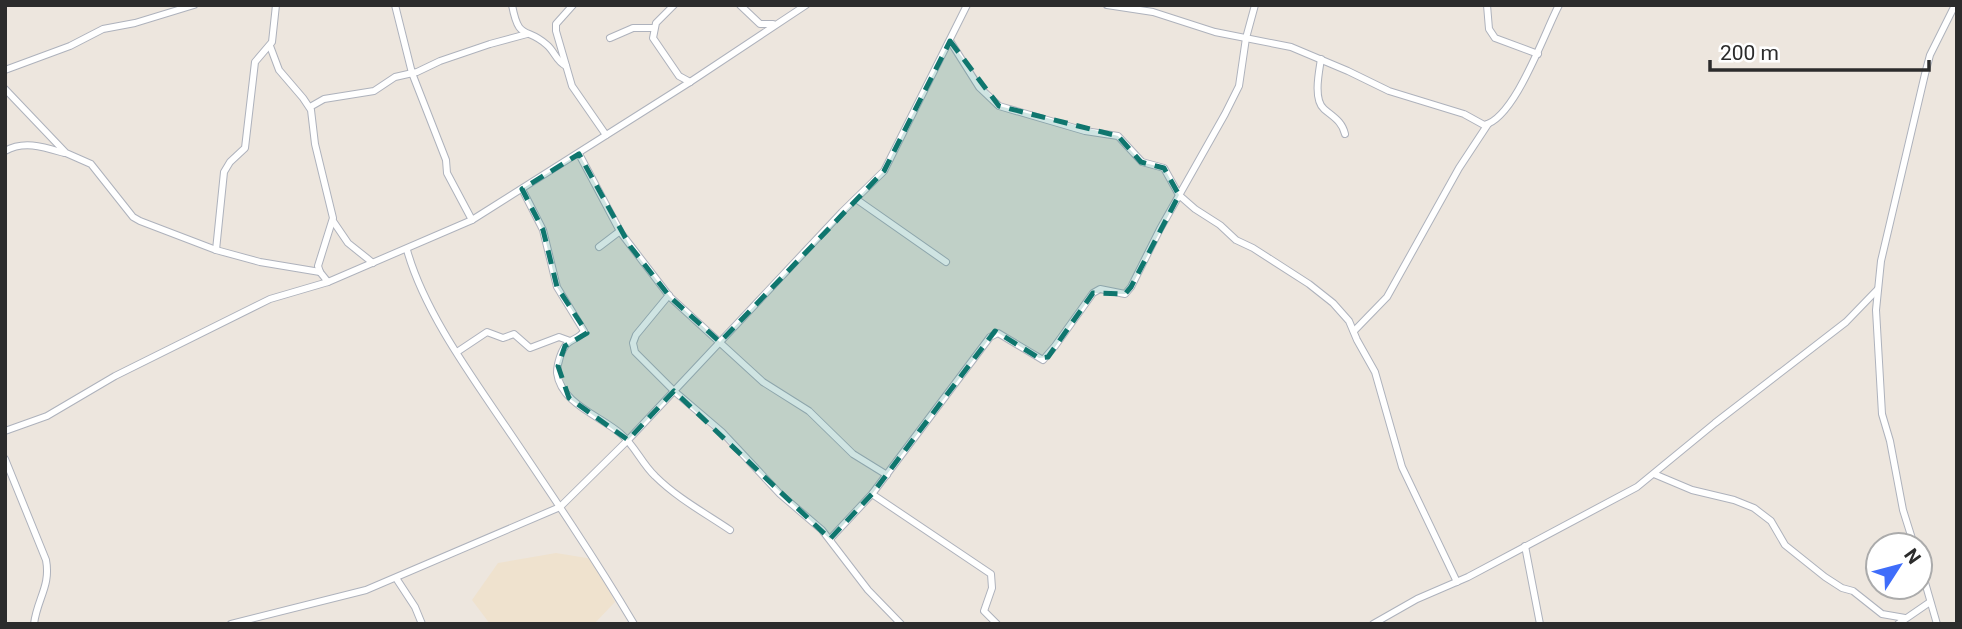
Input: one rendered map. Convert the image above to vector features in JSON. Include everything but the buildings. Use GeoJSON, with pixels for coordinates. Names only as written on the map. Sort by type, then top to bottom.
{"type":"FeatureCollection","features":[{"type":"Feature","properties":{"kind":"street"},"geometry":{"type":"LineString","coordinates":[[5,71],[70,46],[103,29],[135,23],[194,5]]}},
{"type":"Feature","properties":{"kind":"street"},"geometry":{"type":"LineString","coordinates":[[276,5],[270,46],[279,70],[310,107],[315,144],[333,221],[348,243],[373,263]]}},
{"type":"Feature","properties":{"kind":"street"},"geometry":{"type":"LineString","coordinates":[[395,5],[412,73],[446,160],[447,173],[472,220]]}},
{"type":"Feature","properties":{"kind":"street"},"geometry":{"type":"LineString","coordinates":[[512,5],[515,22],[522,32],[543,42],[559,62],[566,66]]}},
{"type":"Feature","properties":{"kind":"street"},"geometry":{"type":"LineString","coordinates":[[573,5],[556,27],[572,86],[606,135]]}},
{"type":"Feature","properties":{"kind":"street"},"geometry":{"type":"LineString","coordinates":[[674,5],[654,28],[656,44],[679,76],[690,82]]}},
{"type":"Feature","properties":{"kind":"street"},"geometry":{"type":"LineString","coordinates":[[740,5],[760,24],[776,24]]}},
{"type":"Feature","properties":{"kind":"street"},"geometry":{"type":"LineString","coordinates":[[5,431],[47,416],[107,381],[270,299],[328,282],[472,220],[579,154],[806,5]]}},
{"type":"Feature","properties":{"kind":"street"},"geometry":{"type":"LineString","coordinates":[[231,624],[333,600],[396,578],[560,507],[628,440],[880,176],[891,160],[967,5]]}},
{"type":"Feature","properties":{"kind":"street"},"geometry":{"type":"LineString","coordinates":[[1107,5],[1153,12],[1215,32],[1291,47],[1389,91],[1422,99],[1473,118],[1483,125],[1488,124]]}},
{"type":"Feature","properties":{"kind":"street"},"geometry":{"type":"LineString","coordinates":[[830,539],[872,494],[990,337],[998,333],[1043,360],[1093,293],[1100,289],[1125,294],[1131,287],[1234,98],[1242,75],[1246,38],[1255,5]]}},
{"type":"Feature","properties":{"kind":"street"},"geometry":{"type":"LineString","coordinates":[[1487,5],[1489,29],[1495,38],[1538,54]]}},
{"type":"Feature","properties":{"kind":"street"},"geometry":{"type":"LineString","coordinates":[[1354,331],[1387,297],[1459,168],[1488,124],[1506,106],[1538,54],[1559,5]]}},
{"type":"Feature","properties":{"kind":"street"},"geometry":{"type":"LineString","coordinates":[[1910,531],[1882,414],[1877,347],[1877,290],[1881,261],[1930,55],[1955,5]]}},
{"type":"Feature","properties":{"kind":"street"},"geometry":{"type":"LineString","coordinates":[[760,24],[760,35]]}},
{"type":"Feature","properties":{"kind":"street"},"geometry":{"type":"LineString","coordinates":[[610,38],[633,28],[654,28]]}},
{"type":"Feature","properties":{"kind":"street"},"geometry":{"type":"LineString","coordinates":[[310,107],[324,99],[374,91],[395,77],[527,34]]}},
{"type":"Feature","properties":{"kind":"street"},"geometry":{"type":"LineString","coordinates":[[950,41],[979,87],[999,106],[1085,131],[1118,136],[1142,162],[1164,169],[1179,195],[1236,240],[1268,257],[1323,294],[1343,313],[1375,372],[1402,467],[1457,582]]}},
{"type":"Feature","properties":{"kind":"street"},"geometry":{"type":"LineString","coordinates":[[216,250],[224,172],[245,148],[255,62],[270,46]]}},
{"type":"Feature","properties":{"kind":"street"},"geometry":{"type":"LineString","coordinates":[[1321,60],[1319,101],[1324,109],[1339,121],[1345,134]]}},
{"type":"Feature","properties":{"kind":"street"},"geometry":{"type":"LineString","coordinates":[[677,90],[679,76]]}},
{"type":"Feature","properties":{"kind":"street"},"geometry":{"type":"LineString","coordinates":[[5,89],[66,153]]}},
{"type":"Feature","properties":{"kind":"street"},"geometry":{"type":"LineString","coordinates":[[5,151],[13,147],[32,145],[66,153],[91,164],[136,219],[216,250],[260,262],[320,272]]}},
{"type":"Feature","properties":{"kind":"street"},"geometry":{"type":"LineString","coordinates":[[579,154],[620,231],[669,295],[763,382],[809,411],[853,454],[887,475]]}},
{"type":"Feature","properties":{"kind":"street"},"geometry":{"type":"LineString","coordinates":[[522,189],[543,230],[557,287],[583,328],[582,334],[570,341],[562,351],[557,372],[566,394],[628,440],[654,476],[677,495],[730,530]]}},
{"type":"Feature","properties":{"kind":"street"},"geometry":{"type":"LineString","coordinates":[[856,199],[946,262]]}},
{"type":"Feature","properties":{"kind":"street"},"geometry":{"type":"LineString","coordinates":[[328,282],[320,272],[319,262],[333,221]]}},
{"type":"Feature","properties":{"kind":"street"},"geometry":{"type":"LineString","coordinates":[[599,247],[620,231]]}},
{"type":"Feature","properties":{"kind":"street"},"geometry":{"type":"LineString","coordinates":[[407,250],[422,286],[457,352],[634,624]]}},
{"type":"Feature","properties":{"kind":"street"},"geometry":{"type":"LineString","coordinates":[[1373,624],[1417,599],[1457,582],[1622,496],[1654,474],[1846,322],[1877,290]]}},
{"type":"Feature","properties":{"kind":"street"},"geometry":{"type":"LineString","coordinates":[[669,295],[636,335],[632,343],[635,352],[674,391],[722,432],[780,494],[814,522],[874,597],[901,624]]}},
{"type":"Feature","properties":{"kind":"street"},"geometry":{"type":"LineString","coordinates":[[457,352],[487,332],[503,338],[514,334],[530,348],[556,337],[570,341]]}},
{"type":"Feature","properties":{"kind":"street"},"geometry":{"type":"LineString","coordinates":[[5,459],[46,559],[48,582],[34,624]]}},
{"type":"Feature","properties":{"kind":"street"},"geometry":{"type":"LineString","coordinates":[[1654,474],[1692,491],[1734,500],[1754,508],[1772,521],[1785,545],[1825,577],[1853,592],[1882,614],[1905,618]]}},
{"type":"Feature","properties":{"kind":"street"},"geometry":{"type":"LineString","coordinates":[[872,494],[991,574],[992,588],[984,611],[997,624]]}},
{"type":"Feature","properties":{"kind":"street"},"geometry":{"type":"LineString","coordinates":[[1525,547],[1540,624]]}},
{"type":"Feature","properties":{"kind":"street"},"geometry":{"type":"LineString","coordinates":[[396,578],[415,607],[422,624]]}},
{"type":"Feature","properties":{"kind":"street"},"geometry":{"type":"LineString","coordinates":[[1898,624],[1930,602],[1937,624]]}},
{"type":"Feature","properties":{"kind":"highlighted area"},"geometry":{"type":"Polygon","coordinates":[[[950,41],[999,106],[1118,136],[1141,162],[1164,168],[1179,195],[1125,294],[1093,293],[1048,357],[1039,358],[995,331],[872,494],[830,539],[674,391],[628,440],[569,398],[558,366],[565,346],[587,333],[557,287],[543,230],[522,189],[579,154],[630,246],[670,297],[720,342],[884,171],[950,41]]]}},
{"type":"Feature","properties":{"kind":"shaded area"},"geometry":{"type":"Polygon","coordinates":[[[556,553],[593,559],[615,602],[594,624],[490,624],[472,600],[498,563],[556,553]]]}}]}
